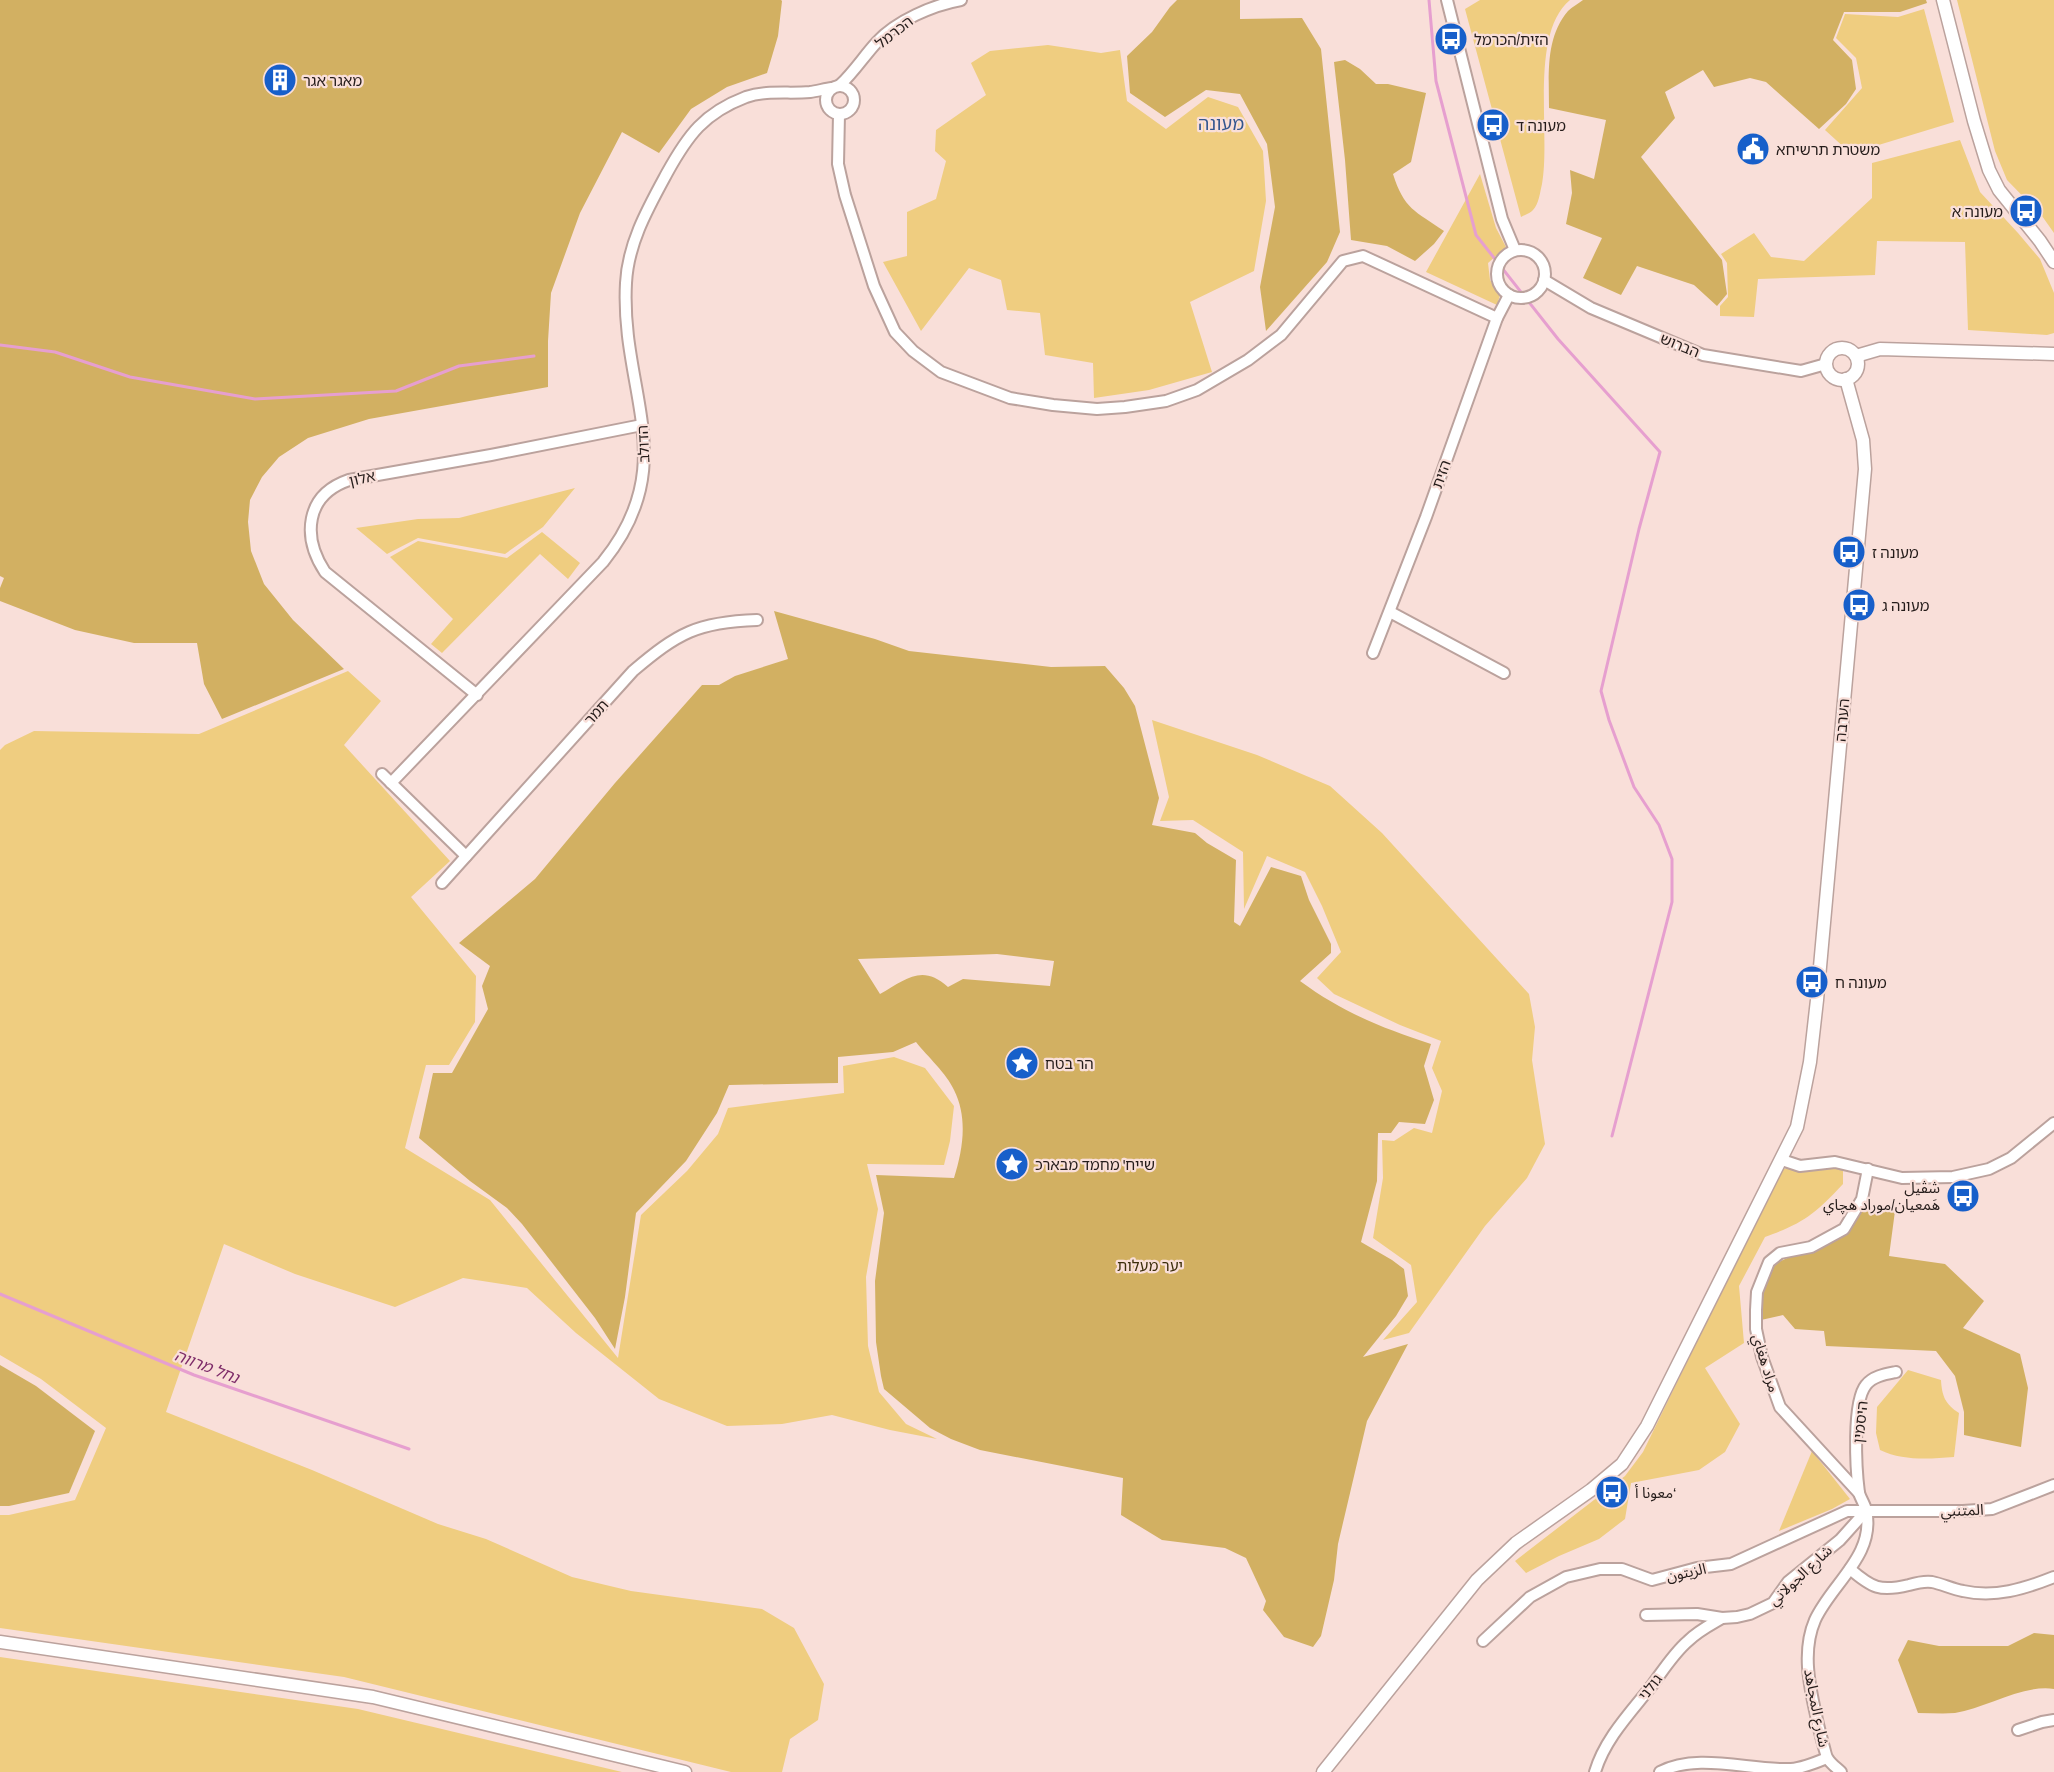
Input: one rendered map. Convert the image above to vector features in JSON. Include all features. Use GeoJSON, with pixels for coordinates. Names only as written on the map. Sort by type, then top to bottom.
{"type":"FeatureCollection","features":[{"type":"Feature","properties":{"kind":"main road"},"geometry":{"type":"LineString","coordinates":[[1943,0],[1976,129],[1989,170],[2000,190],[2054,262]]}},
{"type":"Feature","properties":{"kind":"main road"},"geometry":{"type":"LineString","coordinates":[[1839,348],[1847,349],[1856,356],[1857,368],[1851,377],[1846,380],[1834,378],[1830,374],[1826,364],[1830,354],[1839,348]]}},
{"type":"Feature","properties":{"kind":"main road"},"geometry":{"type":"LineString","coordinates":[[1856,356],[1880,349],[2054,354]]}},
{"type":"Feature","properties":{"kind":"main road","name":"הערבה"},"geometry":{"type":"LineString","coordinates":[[1323,1772],[1477,1580],[1516,1542],[1591,1490],[1622,1464],[1647,1426],[1797,1127],[1810,1062],[1817,1000],[1864,469],[1863,440],[1846,380]]}},
{"type":"Feature","properties":{"kind":"main road"},"geometry":{"type":"LineString","coordinates":[[0,1642],[373,1697],[685,1772]]}},
{"type":"Feature","properties":{"kind":"street","name":"הכרמל"},"geometry":{"type":"LineString","coordinates":[[836,86],[852,73],[879,40],[920,12],[961,0]]}},
{"type":"Feature","properties":{"kind":"street"},"geometry":{"type":"LineString","coordinates":[[1447,0],[1502,219],[1515,250]]}},
{"type":"Feature","properties":{"kind":"street","name":"הדולב"},"geometry":{"type":"LineString","coordinates":[[391,783],[603,562],[616,546],[639,501],[645,454],[627,334],[626,299],[630,257],[646,212],[683,145],[698,126],[714,112],[750,96],[810,92],[836,86]]}},
{"type":"Feature","properties":{"kind":"street"},"geometry":{"type":"LineString","coordinates":[[836,86],[849,88],[855,97],[855,102],[849,112],[839,114],[828,108],[826,98],[836,86]]}},
{"type":"Feature","properties":{"kind":"street","name":"הדולב"},"geometry":{"type":"LineString","coordinates":[[787,92],[813,97],[828,108]]}},
{"type":"Feature","properties":{"kind":"street"},"geometry":{"type":"LineString","coordinates":[[839,114],[838,164],[845,195],[874,286],[895,332],[913,351],[941,372],[1010,398],[1097,409],[1166,401],[1197,390],[1248,360],[1281,335],[1343,261],[1363,256],[1497,318]]}},
{"type":"Feature","properties":{"kind":"street"},"geometry":{"type":"LineString","coordinates":[[1515,250],[1531,252],[1538,256],[1545,271],[1544,280],[1540,289],[1533,294],[1525,297],[1509,295],[1500,286],[1497,270],[1507,254],[1515,250]]}},
{"type":"Feature","properties":{"kind":"street","name":"הברוש"},"geometry":{"type":"LineString","coordinates":[[1544,280],[1592,308],[1702,355],[1802,371],[1826,364]]}},
{"type":"Feature","properties":{"kind":"street","name":"הזית"},"geometry":{"type":"LineString","coordinates":[[1373,653],[1497,318],[1509,295]]}},
{"type":"Feature","properties":{"kind":"street","name":"אלון"},"geometry":{"type":"LineString","coordinates":[[477,694],[325,572],[318,561],[310,534],[316,504],[336,484],[349,480],[642,425]]}},
{"type":"Feature","properties":{"kind":"street"},"geometry":{"type":"LineString","coordinates":[[1390,612],[1504,673]]}},
{"type":"Feature","properties":{"kind":"street","name":"תמר"},"geometry":{"type":"LineString","coordinates":[[442,883],[633,671],[663,645],[684,633],[706,625],[757,620]]}},
{"type":"Feature","properties":{"kind":"street"},"geometry":{"type":"LineString","coordinates":[[382,774],[466,856]]}},
{"type":"Feature","properties":{"kind":"street"},"geometry":{"type":"LineString","coordinates":[[1782,1160],[1800,1166],[1835,1162],[1902,1178],[1953,1177],[1989,1169],[2011,1158],[2054,1124]]}},
{"type":"Feature","properties":{"kind":"street","name":"مراد هغاي"},"geometry":{"type":"LineString","coordinates":[[1866,1510],[1858,1493],[1780,1407],[1761,1357],[1756,1329],[1756,1310],[1757,1292],[1769,1262],[1780,1253],[1811,1247],[1844,1229],[1862,1198],[1868,1169]]}},
{"type":"Feature","properties":{"kind":"street","name":"היסמין"},"geometry":{"type":"LineString","coordinates":[[1858,1493],[1856,1442],[1860,1401],[1866,1384],[1881,1375],[1896,1372]]}},
{"type":"Feature","properties":{"kind":"street","name":"المتنبي"},"geometry":{"type":"LineString","coordinates":[[1866,1510],[1992,1509],[2054,1485]]}},
{"type":"Feature","properties":{"kind":"street","name":"الزيتون"},"geometry":{"type":"LineString","coordinates":[[1483,1641],[1530,1597],[1566,1577],[1600,1569],[1622,1569],[1652,1580],[1697,1568],[1731,1564],[1847,1510],[1866,1510]]}},
{"type":"Feature","properties":{"kind":"street","name":"شارع المجاهد"},"geometry":{"type":"LineString","coordinates":[[1841,1772],[1827,1758],[1810,1689],[1807,1664],[1809,1640],[1815,1620],[1829,1595],[1859,1556],[1865,1541],[1866,1510]]}},
{"type":"Feature","properties":{"kind":"street","name":"شارع الجولاني"},"geometry":{"type":"LineString","coordinates":[[1722,1618],[1750,1614],[1773,1603],[1788,1582],[1840,1540],[1866,1510]]}},
{"type":"Feature","properties":{"kind":"street"},"geometry":{"type":"LineString","coordinates":[[1850,1569],[1866,1582],[1880,1589],[1893,1589],[1930,1581],[1964,1592],[1990,1594],[2024,1589],[2054,1577]]}},
{"type":"Feature","properties":{"kind":"street"},"geometry":{"type":"LineString","coordinates":[[1646,1615],[1697,1614],[1722,1618]]}},
{"type":"Feature","properties":{"kind":"street","name":"גולני"},"geometry":{"type":"LineString","coordinates":[[1595,1772],[1599,1759],[1620,1724],[1685,1643],[1699,1631],[1722,1618]]}},
{"type":"Feature","properties":{"kind":"street"},"geometry":{"type":"LineString","coordinates":[[2018,1730],[2054,1720]]}},
{"type":"Feature","properties":{"kind":"street"},"geometry":{"type":"LineString","coordinates":[[1660,1772],[1668,1767],[1725,1763],[1791,1769],[1827,1758]]}},
{"type":"Feature","properties":{"kind":"shaded area"},"geometry":{"type":"Polygon","coordinates":[[[1480,0],[1570,0],[1557,16],[1545,60],[1544,163],[1540,194],[1533,210],[1521,217],[1465,9],[1480,0]]]}},
{"type":"Feature","properties":{"kind":"shaded area"},"geometry":{"type":"Polygon","coordinates":[[[1957,0],[2054,0],[2054,233],[2042,216],[2007,180],[1995,151],[1957,0]]]}},
{"type":"Feature","properties":{"kind":"shaded area"},"geometry":{"type":"Polygon","coordinates":[[[1924,9],[1954,122],[1872,147],[1847,150],[1825,130],[1862,88],[1856,58],[1836,38],[1845,14],[1898,17],[1924,9]]]}},
{"type":"Feature","properties":{"kind":"shaded area"},"geometry":{"type":"Polygon","coordinates":[[[1048,45],[1101,53],[1120,50],[1127,101],[1166,129],[1208,97],[1238,107],[1263,151],[1266,201],[1254,271],[1190,302],[1212,372],[1149,390],[1094,398],[1093,363],[1045,355],[1040,313],[1007,310],[1001,280],[969,268],[921,331],[883,262],[907,256],[907,212],[936,199],[946,161],[935,151],[936,130],[986,95],[971,63],[990,51],[1048,45]]]}},
{"type":"Feature","properties":{"kind":"shaded area"},"geometry":{"type":"Polygon","coordinates":[[[1960,140],[1980,192],[2040,259],[2054,293],[2054,333],[2047,335],[1968,330],[1965,242],[1877,241],[1875,275],[1758,279],[1754,317],[1720,316],[1720,306],[1728,297],[1727,263],[1721,254],[1754,233],[1771,257],[1804,261],[1872,198],[1872,163],[1960,140]]]}},
{"type":"Feature","properties":{"kind":"shaded area"},"geometry":{"type":"Polygon","coordinates":[[[1480,174],[1496,228],[1506,247],[1488,263],[1490,280],[1500,295],[1497,305],[1426,272],[1480,174]]]}},
{"type":"Feature","properties":{"kind":"shaded area"},"geometry":{"type":"Polygon","coordinates":[[[575,488],[543,527],[505,554],[418,538],[387,554],[356,528],[418,519],[459,518],[575,488]]]}},
{"type":"Feature","properties":{"kind":"shaded area"},"geometry":{"type":"Polygon","coordinates":[[[542,532],[580,563],[568,579],[540,554],[442,653],[431,644],[453,619],[390,557],[418,541],[507,558],[542,532]]]}},
{"type":"Feature","properties":{"kind":"shaded area"},"geometry":{"type":"Polygon","coordinates":[[[348,671],[381,701],[344,745],[450,861],[411,897],[476,976],[475,1022],[449,1065],[426,1065],[405,1148],[490,1200],[618,1358],[641,1215],[687,1171],[718,1134],[728,1108],[844,1093],[843,1066],[894,1057],[925,1068],[954,1106],[950,1141],[944,1165],[867,1164],[878,1209],[866,1277],[868,1346],[879,1392],[906,1424],[937,1439],[832,1415],[782,1424],[727,1426],[659,1399],[576,1333],[527,1288],[463,1278],[395,1307],[295,1274],[224,1244],[166,1412],[312,1470],[438,1524],[486,1539],[572,1577],[631,1591],[762,1609],[794,1628],[824,1684],[818,1720],[790,1739],[782,1772],[731,1772],[344,1677],[0,1628],[0,1515],[75,1500],[106,1428],[41,1379],[0,1355],[0,750],[5,745],[34,731],[199,734],[348,671]]]}},
{"type":"Feature","properties":{"kind":"shaded area"},"geometry":{"type":"Polygon","coordinates":[[[1152,720],[1257,755],[1330,786],[1382,833],[1529,994],[1535,1027],[1532,1060],[1545,1144],[1527,1178],[1485,1226],[1409,1333],[1383,1340],[1417,1302],[1411,1265],[1373,1238],[1383,1178],[1382,1140],[1394,1141],[1414,1128],[1432,1133],[1442,1091],[1432,1068],[1441,1041],[1400,1025],[1334,994],[1317,978],[1341,952],[1305,872],[1267,856],[1244,909],[1243,852],[1193,820],[1160,821],[1169,797],[1152,720]]]}},
{"type":"Feature","properties":{"kind":"shaded area"},"geometry":{"type":"Polygon","coordinates":[[[1843,1165],[1843,1184],[1824,1203],[1808,1217],[1765,1237],[1739,1286],[1744,1343],[1705,1368],[1740,1424],[1725,1452],[1699,1470],[1631,1483],[1625,1519],[1599,1539],[1526,1573],[1515,1561],[1625,1476],[1643,1452],[1781,1169],[1843,1165]]]}},
{"type":"Feature","properties":{"kind":"shaded area"},"geometry":{"type":"Polygon","coordinates":[[[1908,1370],[1941,1380],[1945,1399],[1959,1413],[1954,1457],[1907,1458],[1880,1450],[1876,1433],[1877,1407],[1908,1370]]]}},
{"type":"Feature","properties":{"kind":"shaded area"},"geometry":{"type":"Polygon","coordinates":[[[1812,1451],[1850,1499],[1779,1531],[1812,1451]]]}},
{"type":"Feature","properties":{"kind":"shaded area"},"geometry":{"type":"Polygon","coordinates":[[[0,1657],[358,1709],[622,1772],[0,1772],[0,1657]]]}},
{"type":"Feature","properties":{"kind":"green space"},"geometry":{"type":"Polygon","coordinates":[[[0,0],[782,1],[778,36],[767,73],[727,87],[691,109],[659,153],[622,132],[580,213],[551,293],[548,387],[369,419],[308,438],[279,457],[262,477],[250,500],[248,522],[251,551],[264,584],[293,620],[344,669],[222,719],[204,684],[197,643],[134,643],[75,630],[0,601],[0,588],[4,578],[0,576],[0,0]]]}},
{"type":"Feature","properties":{"kind":"green space"},"geometry":{"type":"Polygon","coordinates":[[[1177,0],[1240,0],[1240,19],[1302,18],[1321,49],[1340,232],[1327,262],[1266,331],[1260,287],[1275,207],[1267,144],[1240,94],[1206,90],[1165,117],[1130,93],[1127,56],[1152,32],[1177,0]]]}},
{"type":"Feature","properties":{"kind":"green space"},"geometry":{"type":"Polygon","coordinates":[[[1583,0],[1926,0],[1927,3],[1900,12],[1844,12],[1833,40],[1852,60],[1856,89],[1846,104],[1819,129],[1766,82],[1750,78],[1714,87],[1703,70],[1665,92],[1675,118],[1641,157],[1722,260],[1727,294],[1717,306],[1694,285],[1637,266],[1621,295],[1583,278],[1602,238],[1566,224],[1572,193],[1570,170],[1594,179],[1606,120],[1549,108],[1549,83],[1550,57],[1555,33],[1568,11],[1583,0]]]}},
{"type":"Feature","properties":{"kind":"green space"},"geometry":{"type":"Polygon","coordinates":[[[1345,60],[1360,69],[1376,84],[1388,84],[1426,93],[1411,162],[1393,174],[1406,202],[1444,231],[1434,244],[1415,261],[1387,246],[1351,240],[1334,62],[1345,60]]]}},
{"type":"Feature","properties":{"kind":"green space","name":"יער מעלות"},"geometry":{"type":"Polygon","coordinates":[[[774,611],[875,639],[909,651],[1051,667],[1105,666],[1124,688],[1135,706],[1159,798],[1152,825],[1195,833],[1236,860],[1234,922],[1240,926],[1271,867],[1301,876],[1309,900],[1331,944],[1331,953],[1300,981],[1331,1002],[1363,1018],[1431,1044],[1424,1066],[1434,1100],[1425,1124],[1399,1122],[1391,1133],[1378,1133],[1377,1181],[1361,1242],[1404,1269],[1408,1296],[1396,1316],[1363,1357],[1408,1344],[1367,1421],[1338,1544],[1334,1580],[1321,1636],[1313,1647],[1284,1637],[1263,1610],[1266,1601],[1246,1558],[1225,1548],[1162,1540],[1121,1515],[1123,1478],[980,1450],[930,1428],[884,1389],[876,1342],[875,1281],[884,1213],[876,1175],[954,1178],[962,1145],[963,1123],[954,1090],[942,1071],[916,1042],[893,1052],[838,1057],[838,1083],[729,1085],[717,1113],[686,1161],[636,1213],[625,1297],[615,1349],[595,1318],[522,1224],[507,1208],[470,1181],[419,1138],[433,1073],[452,1073],[488,1009],[482,986],[490,966],[459,943],[535,879],[615,783],[702,685],[719,685],[735,676],[788,659],[774,611]],[[997,954],[858,959],[880,994],[906,979],[922,975],[939,980],[948,987],[963,979],[1050,986],[1054,961],[997,954]]]}},
{"type":"Feature","properties":{"kind":"green space"},"geometry":{"type":"Polygon","coordinates":[[[1858,1208],[1895,1211],[1889,1256],[1945,1264],[1984,1301],[1963,1328],[2020,1354],[2028,1388],[2021,1447],[1964,1435],[1964,1412],[1955,1376],[1936,1351],[1826,1346],[1824,1331],[1795,1329],[1783,1315],[1761,1320],[1761,1295],[1768,1267],[1828,1235],[1858,1208]]]}},
{"type":"Feature","properties":{"kind":"green space"},"geometry":{"type":"Polygon","coordinates":[[[0,1365],[36,1386],[95,1431],[69,1493],[0,1506],[0,1365]]]}},
{"type":"Feature","properties":{"kind":"green space"},"geometry":{"type":"Polygon","coordinates":[[[2034,1633],[2054,1635],[2054,1689],[2030,1690],[1955,1713],[1918,1713],[1898,1660],[1908,1640],[1939,1646],[2008,1646],[2034,1633]]]}},
{"type":"Feature","properties":{"kind":"waterway"},"geometry":{"type":"LineString","coordinates":[[1429,0],[1436,81],[1476,235],[1558,339],[1660,452],[1639,529],[1601,691],[1609,720],[1634,787],[1659,825],[1672,859],[1672,902],[1612,1136]]}},
{"type":"Feature","properties":{"kind":"waterway"},"geometry":{"type":"LineString","coordinates":[[0,345],[55,352],[130,377],[255,399],[396,391],[459,366],[534,356]]}},
{"type":"Feature","properties":{"kind":"waterway","name":"נחל מרווה"},"geometry":{"type":"LineString","coordinates":[[0,1294],[194,1375],[409,1449]]}},
{"type":"Feature","properties":{"kind":"place","name":"הזית/הכרמל"},"geometry":{"type":"Point","coordinates":[1451,39]}},
{"type":"Feature","properties":{"kind":"place","name":"מאגר אגר"},"geometry":{"type":"Point","coordinates":[280,80]}},
{"type":"Feature","properties":{"kind":"place","name":"מעונה ד"},"geometry":{"type":"Point","coordinates":[1493,125]}},
{"type":"Feature","properties":{"kind":"place","name":"משטרת תרשיחא"},"geometry":{"type":"Point","coordinates":[1753,149]}},
{"type":"Feature","properties":{"kind":"place","name":"מעונה א"},"geometry":{"type":"Point","coordinates":[2026,211]}},
{"type":"Feature","properties":{"kind":"place","name":"מעונה ז"},"geometry":{"type":"Point","coordinates":[1849,552]}},
{"type":"Feature","properties":{"kind":"place","name":"מעונה ג"},"geometry":{"type":"Point","coordinates":[1859,605]}},
{"type":"Feature","properties":{"kind":"place","name":"מעונה ח"},"geometry":{"type":"Point","coordinates":[1812,982]}},
{"type":"Feature","properties":{"kind":"place","name":"הר בטח"},"geometry":{"type":"Point","coordinates":[1022,1063]}},
{"type":"Feature","properties":{"kind":"place","name":"שייח' מחמד מבארכ"},"geometry":{"type":"Point","coordinates":[1012,1164]}},
{"type":"Feature","properties":{"kind":"place","name":"شڤيل هَمعيان/موراد هچاي"},"geometry":{"type":"Point","coordinates":[1963,1196]}},
{"type":"Feature","properties":{"kind":"place","name":"معونا أ‘"},"geometry":{"type":"Point","coordinates":[1612,1492]}},
{"type":"Feature","properties":{"kind":"district","name":"מעונה"},"geometry":{"type":"Point","coordinates":[1221,123]}}]}
